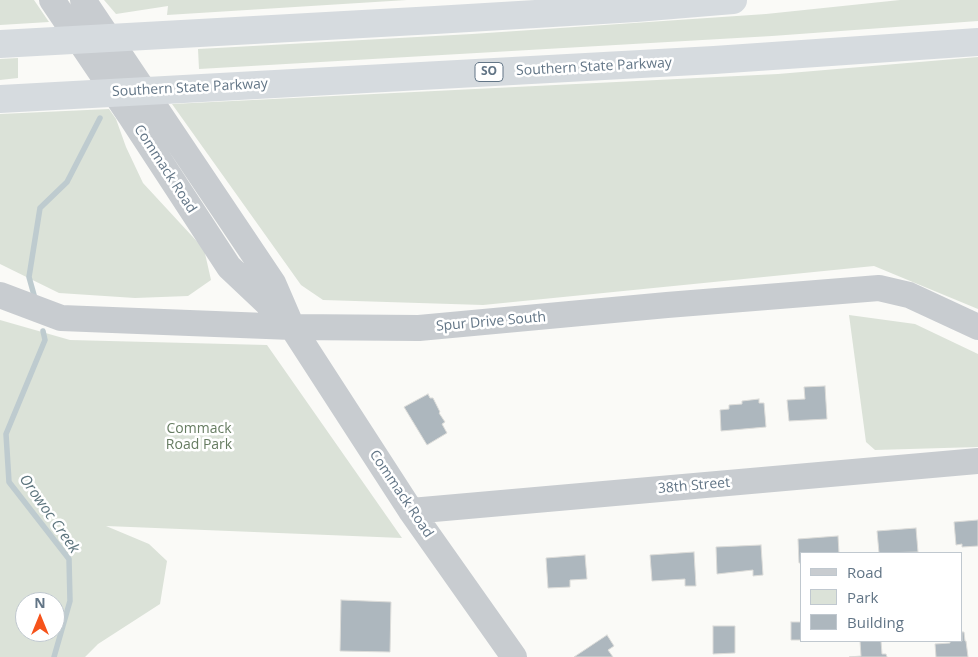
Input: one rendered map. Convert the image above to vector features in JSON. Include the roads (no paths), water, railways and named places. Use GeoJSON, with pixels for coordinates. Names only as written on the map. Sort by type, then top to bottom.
{"type":"FeatureCollection","features":[{"type":"Feature","properties":{"kind":"highway"},"geometry":{"type":"LineString","coordinates":[[0,44],[435,20],[733,0]]}},
{"type":"Feature","properties":{"kind":"highway","name":"Southern State Parkway"},"geometry":{"type":"LineString","coordinates":[[0,99],[714,60],[978,42]]}},
{"type":"Feature","properties":{"kind":"street","name":"Commack Road"},"geometry":{"type":"LineString","coordinates":[[87,6],[273,283],[292,327],[411,511],[514,657]]}},
{"type":"Feature","properties":{"kind":"street","name":"Commack Road"},"geometry":{"type":"LineString","coordinates":[[57,7],[229,267],[292,327]]}},
{"type":"Feature","properties":{"kind":"street","name":"Spur Drive South"},"geometry":{"type":"LineString","coordinates":[[0,295],[61,318],[292,327],[419,328],[880,288],[908,295],[978,327]]}},
{"type":"Feature","properties":{"kind":"street","name":"38th Street"},"geometry":{"type":"LineString","coordinates":[[411,511],[978,461]]}},
{"type":"Feature","properties":{"kind":"waterway","name":"Orowoc Creek"},"geometry":{"type":"LineString","coordinates":[[34,295],[29,277],[40,208],[67,182],[100,118]]}},
{"type":"Feature","properties":{"kind":"waterway","name":"Orowoc Creek"},"geometry":{"type":"LineString","coordinates":[[43,331],[45,340],[6,434],[9,482],[69,559],[70,601],[54,657]]}},
{"type":"Feature","properties":{"kind":"park label","name":"Commack Road Park"},"geometry":{"type":"Point","coordinates":[199,438]}}]}
